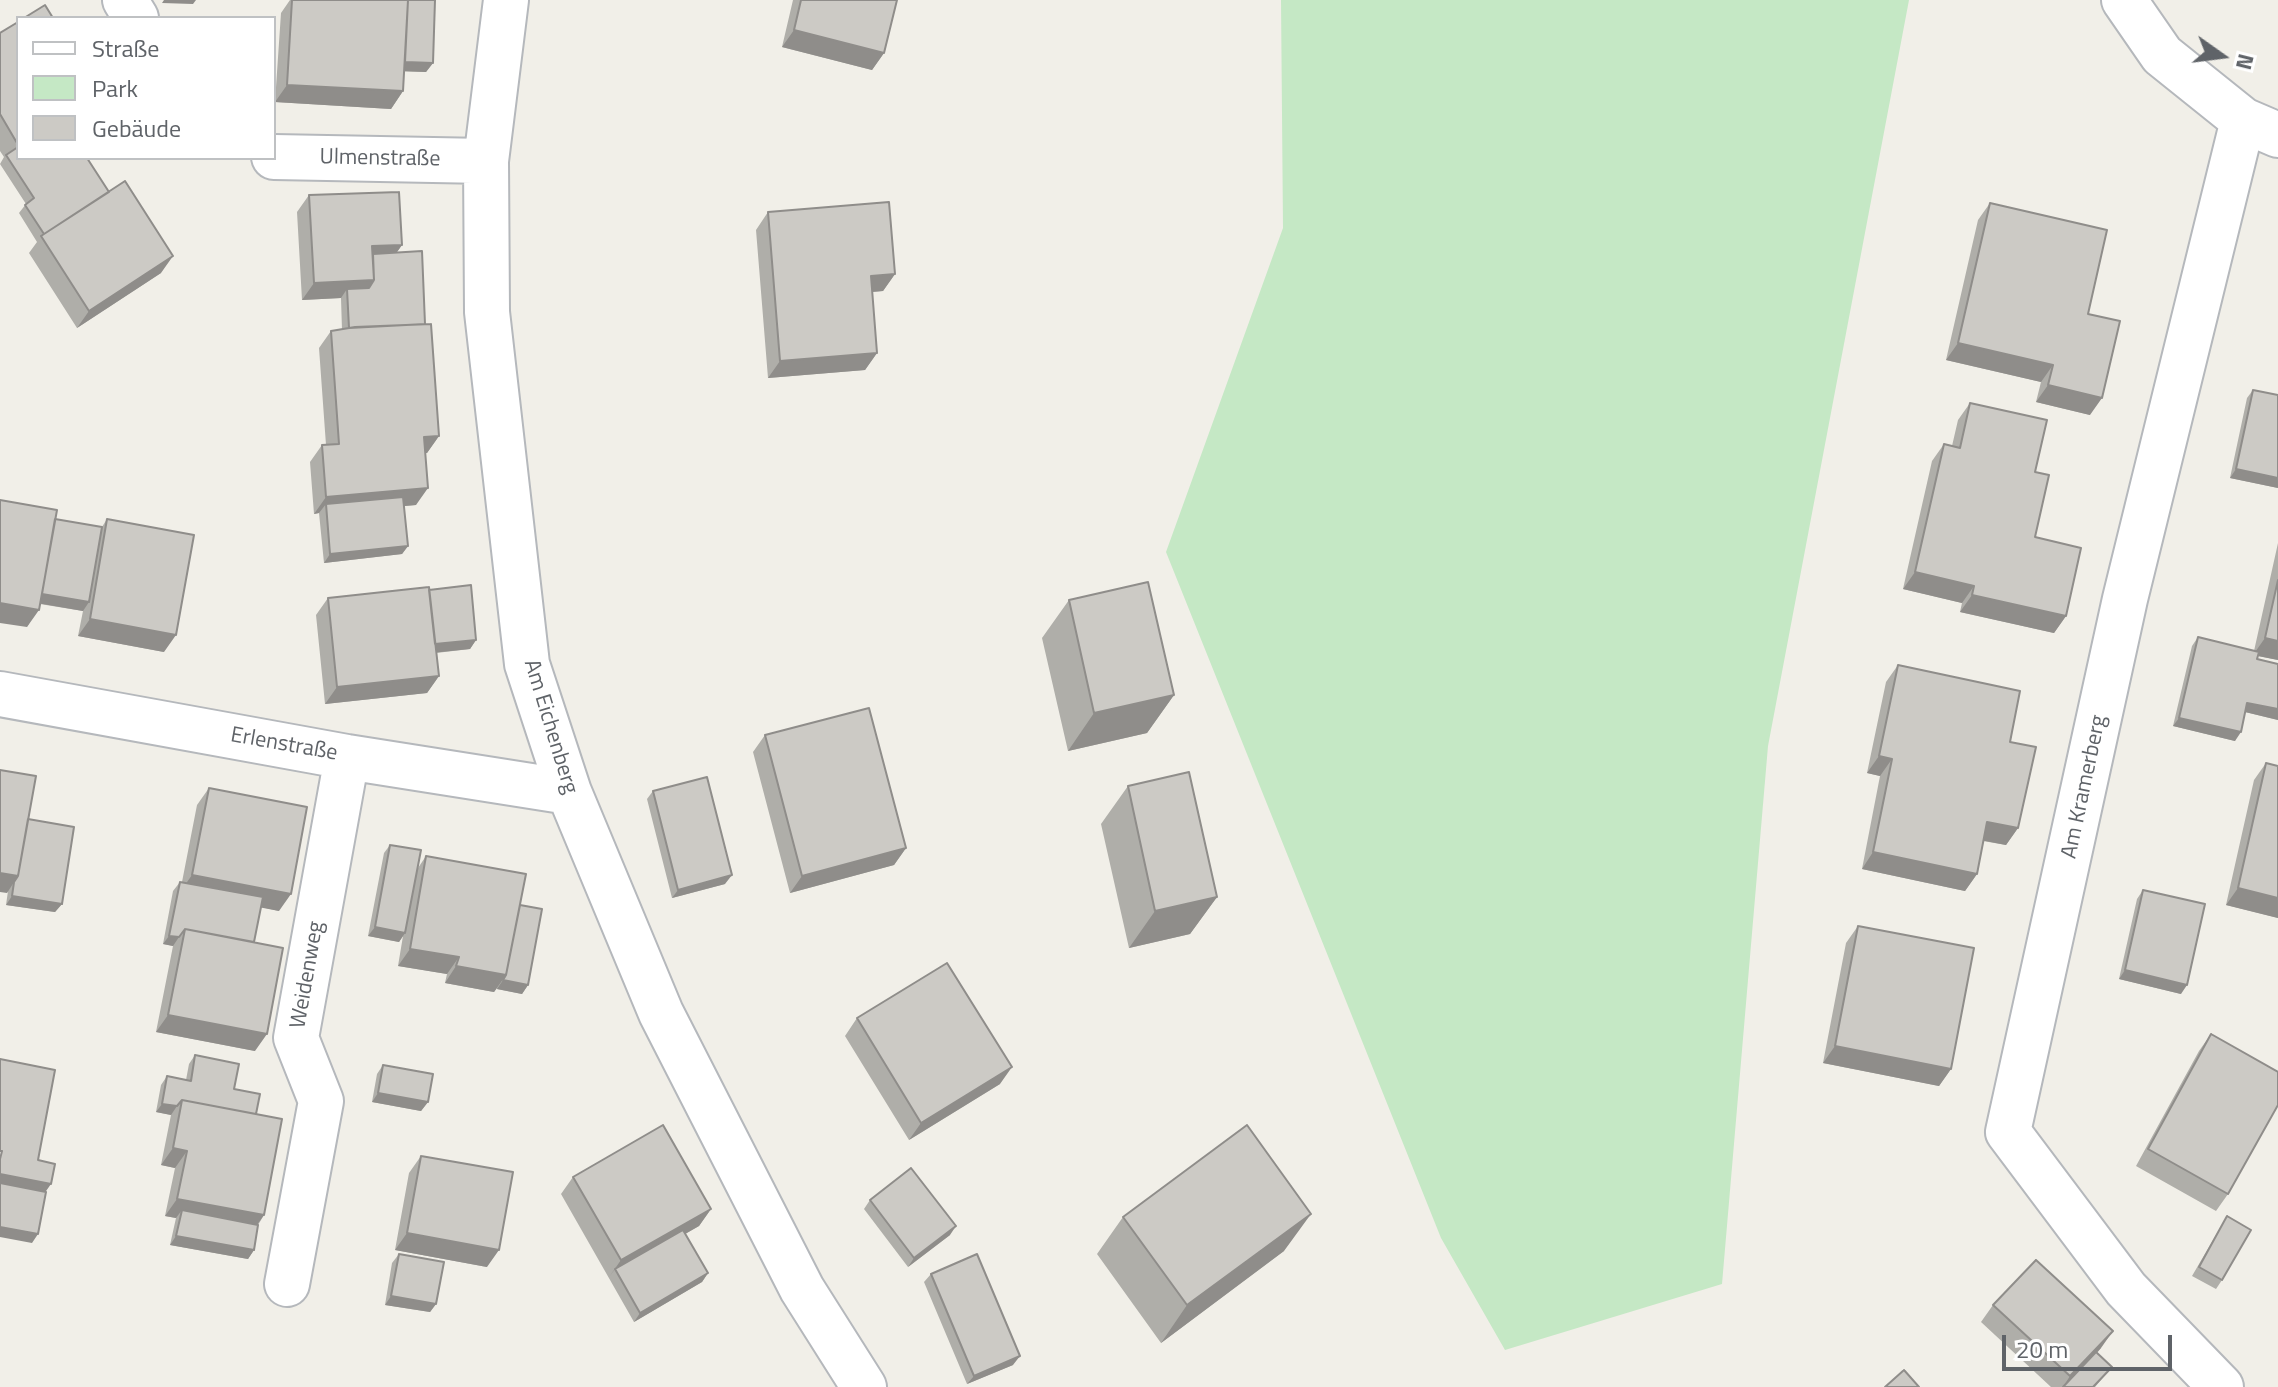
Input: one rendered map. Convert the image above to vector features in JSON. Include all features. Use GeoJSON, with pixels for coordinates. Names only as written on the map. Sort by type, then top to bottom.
{"type":"FeatureCollection","features":[{"type":"Feature","properties":{"kind":"street","name":"Am Eichenberg"},"geometry":{"type":"LineString","coordinates":[[506,0],[486,161],[487,312],[527,664],[569,792],[661,1013],[802,1289],[864,1387]]}},
{"type":"Feature","properties":{"kind":"street"},"geometry":{"type":"LineString","coordinates":[[2124,0],[2162,55],[2260,128]]}},
{"type":"Feature","properties":{"kind":"street","name":"Am Kramerberg"},"geometry":{"type":"LineString","coordinates":[[2221,1387],[2126,1289],[2008,1132],[2125,599],[2260,128]]}},
{"type":"Feature","properties":{"kind":"street","name":"Ulmenstraße"},"geometry":{"type":"LineString","coordinates":[[276,157],[486,161]]}},
{"type":"Feature","properties":{"kind":"street","name":"Erlenstraße"},"geometry":{"type":"LineString","coordinates":[[0,694],[347,757],[569,792]]}},
{"type":"Feature","properties":{"kind":"street","name":"Weidenweg"},"geometry":{"type":"LineString","coordinates":[[287,1284],[321,1101],[296,1038],[347,757]]}},
{"type":"Feature","properties":{"kind":"green space"},"geometry":{"type":"Polygon","coordinates":[[[1281,0],[1909,0],[1768,746],[1722,1284],[1505,1350],[1441,1238],[1166,552],[1283,228],[1281,0]]]}},
{"type":"Feature","properties":{"kind":"building"},"geometry":{"type":"Polygon","coordinates":[[[292,0],[408,0],[403,91],[287,85],[292,0]]]}},
{"type":"Feature","properties":{"kind":"building"},"geometry":{"type":"Polygon","coordinates":[[[408,0],[435,0],[433,63],[405,62],[408,0]]]}},
{"type":"Feature","properties":{"kind":"building"},"geometry":{"type":"Polygon","coordinates":[[[801,0],[897,0],[884,53],[794,30],[801,0]]]}},
{"type":"Feature","properties":{"kind":"building"},"geometry":{"type":"Polygon","coordinates":[[[45,5],[52,16],[27,16],[45,5]]]}},
{"type":"Feature","properties":{"kind":"building"},"geometry":{"type":"Polygon","coordinates":[[[16,23],[16,141],[0,114],[0,33],[16,23]]]}},
{"type":"Feature","properties":{"kind":"building"},"geometry":{"type":"Polygon","coordinates":[[[16,148],[16,160],[88,160],[109,192],[44,234],[25,205],[34,198],[6,155],[16,148]]]}},
{"type":"Feature","properties":{"kind":"building"},"geometry":{"type":"Polygon","coordinates":[[[125,181],[173,256],[89,311],[41,236],[125,181]]]}},
{"type":"Feature","properties":{"kind":"building"},"geometry":{"type":"Polygon","coordinates":[[[399,192],[402,245],[372,246],[374,280],[314,283],[309,195],[399,192]]]}},
{"type":"Feature","properties":{"kind":"building"},"geometry":{"type":"Polygon","coordinates":[[[889,202],[895,274],[871,276],[877,353],[780,361],[768,212],[889,202]]]}},
{"type":"Feature","properties":{"kind":"building"},"geometry":{"type":"Polygon","coordinates":[[[1990,203],[2107,230],[2088,314],[2120,321],[2102,398],[2048,385],[2053,365],[1958,343],[1990,203]]]}},
{"type":"Feature","properties":{"kind":"building"},"geometry":{"type":"Polygon","coordinates":[[[422,251],[425,324],[349,328],[347,289],[369,288],[374,280],[373,254],[422,251]]]}},
{"type":"Feature","properties":{"kind":"building"},"geometry":{"type":"Polygon","coordinates":[[[431,324],[439,436],[424,437],[428,488],[326,497],[322,445],[339,444],[331,331],[431,324]]]}},
{"type":"Feature","properties":{"kind":"building"},"geometry":{"type":"Polygon","coordinates":[[[2253,390],[2278,395],[2278,478],[2236,469],[2253,390]]]}},
{"type":"Feature","properties":{"kind":"building"},"geometry":{"type":"Polygon","coordinates":[[[1970,403],[2047,420],[2035,472],[2049,475],[2035,537],[2081,548],[2066,616],[1972,595],[1974,586],[1915,572],[1944,444],[1960,448],[1970,403]]]}},
{"type":"Feature","properties":{"kind":"building"},"geometry":{"type":"Polygon","coordinates":[[[403,497],[408,546],[330,554],[326,504],[403,497]]]}},
{"type":"Feature","properties":{"kind":"building"},"geometry":{"type":"Polygon","coordinates":[[[0,500],[57,510],[39,610],[0,603],[0,500]]]}},
{"type":"Feature","properties":{"kind":"building"},"geometry":{"type":"Polygon","coordinates":[[[55,519],[102,527],[89,602],[42,594],[55,519]]]}},
{"type":"Feature","properties":{"kind":"building"},"geometry":{"type":"Polygon","coordinates":[[[107,519],[194,535],[176,635],[90,619],[107,519]]]}},
{"type":"Feature","properties":{"kind":"building"},"geometry":{"type":"Polygon","coordinates":[[[2278,580],[2278,641],[2265,638],[2278,580]]]}},
{"type":"Feature","properties":{"kind":"building"},"geometry":{"type":"Polygon","coordinates":[[[1148,582],[1174,695],[1094,713],[1069,600],[1148,582]]]}},
{"type":"Feature","properties":{"kind":"building"},"geometry":{"type":"Polygon","coordinates":[[[471,585],[476,640],[435,644],[429,590],[471,585]]]}},
{"type":"Feature","properties":{"kind":"building"},"geometry":{"type":"Polygon","coordinates":[[[429,587],[439,676],[337,687],[328,598],[429,587]]]}},
{"type":"Feature","properties":{"kind":"building"},"geometry":{"type":"Polygon","coordinates":[[[2198,637],[2259,652],[2257,659],[2278,664],[2278,709],[2247,703],[2241,732],[2179,718],[2198,637]]]}},
{"type":"Feature","properties":{"kind":"building"},"geometry":{"type":"Polygon","coordinates":[[[1898,665],[2020,691],[2010,742],[2036,747],[2018,828],[1987,822],[1977,874],[1873,852],[1892,759],[1879,756],[1898,665]]]}},
{"type":"Feature","properties":{"kind":"building"},"geometry":{"type":"Polygon","coordinates":[[[869,708],[906,848],[802,876],[765,735],[869,708]]]}},
{"type":"Feature","properties":{"kind":"building"},"geometry":{"type":"Polygon","coordinates":[[[2266,763],[2278,766],[2278,898],[2238,888],[2266,763]]]}},
{"type":"Feature","properties":{"kind":"building"},"geometry":{"type":"Polygon","coordinates":[[[0,770],[36,776],[18,876],[0,873],[0,770]]]}},
{"type":"Feature","properties":{"kind":"building"},"geometry":{"type":"Polygon","coordinates":[[[1189,772],[1217,897],[1155,911],[1128,786],[1189,772]]]}},
{"type":"Feature","properties":{"kind":"building"},"geometry":{"type":"Polygon","coordinates":[[[707,777],[732,875],[678,890],[653,791],[707,777]]]}},
{"type":"Feature","properties":{"kind":"building"},"geometry":{"type":"Polygon","coordinates":[[[209,788],[307,807],[291,894],[192,875],[209,788]]]}},
{"type":"Feature","properties":{"kind":"building"},"geometry":{"type":"Polygon","coordinates":[[[28,819],[74,827],[62,904],[12,896],[28,819]]]}},
{"type":"Feature","properties":{"kind":"building"},"geometry":{"type":"Polygon","coordinates":[[[390,845],[421,850],[405,933],[375,927],[390,845]]]}},
{"type":"Feature","properties":{"kind":"building"},"geometry":{"type":"Polygon","coordinates":[[[426,856],[526,874],[506,975],[456,966],[459,957],[410,949],[426,856]]]}},
{"type":"Feature","properties":{"kind":"building"},"geometry":{"type":"Polygon","coordinates":[[[180,882],[263,897],[254,942],[185,929],[179,937],[169,936],[180,882]]]}},
{"type":"Feature","properties":{"kind":"building"},"geometry":{"type":"Polygon","coordinates":[[[2143,890],[2205,904],[2187,985],[2125,970],[2143,890]]]}},
{"type":"Feature","properties":{"kind":"building"},"geometry":{"type":"Polygon","coordinates":[[[520,905],[542,909],[528,985],[503,980],[520,905]]]}},
{"type":"Feature","properties":{"kind":"building"},"geometry":{"type":"Polygon","coordinates":[[[1858,926],[1974,948],[1951,1069],[1835,1046],[1858,926]]]}},
{"type":"Feature","properties":{"kind":"building"},"geometry":{"type":"Polygon","coordinates":[[[185,929],[283,948],[267,1034],[168,1015],[185,929]]]}},
{"type":"Feature","properties":{"kind":"building"},"geometry":{"type":"Polygon","coordinates":[[[947,963],[1012,1067],[921,1123],[857,1018],[947,963]]]}},
{"type":"Feature","properties":{"kind":"building"},"geometry":{"type":"Polygon","coordinates":[[[2211,1034],[2278,1072],[2278,1105],[2228,1194],[2148,1149],[2211,1034]]]}},
{"type":"Feature","properties":{"kind":"building"},"geometry":{"type":"Polygon","coordinates":[[[195,1055],[239,1064],[234,1089],[260,1094],[256,1114],[182,1100],[177,1106],[162,1104],[167,1076],[191,1081],[195,1055]]]}},
{"type":"Feature","properties":{"kind":"building"},"geometry":{"type":"Polygon","coordinates":[[[0,1059],[55,1070],[38,1160],[55,1164],[51,1184],[0,1174],[0,1059]]]}},
{"type":"Feature","properties":{"kind":"building"},"geometry":{"type":"Polygon","coordinates":[[[383,1065],[433,1074],[428,1102],[378,1093],[383,1065]]]}},
{"type":"Feature","properties":{"kind":"building"},"geometry":{"type":"Polygon","coordinates":[[[182,1100],[282,1119],[264,1215],[177,1199],[187,1151],[173,1148],[182,1100]]]}},
{"type":"Feature","properties":{"kind":"building"},"geometry":{"type":"Polygon","coordinates":[[[663,1125],[711,1209],[621,1260],[573,1177],[663,1125]]]}},
{"type":"Feature","properties":{"kind":"building"},"geometry":{"type":"Polygon","coordinates":[[[1247,1125],[1311,1214],[1187,1305],[1123,1217],[1247,1125]]]}},
{"type":"Feature","properties":{"kind":"building"},"geometry":{"type":"Polygon","coordinates":[[[421,1156],[513,1172],[499,1250],[407,1233],[421,1156]]]}},
{"type":"Feature","properties":{"kind":"building"},"geometry":{"type":"Polygon","coordinates":[[[911,1168],[956,1226],[914,1258],[870,1200],[911,1168]]]}},
{"type":"Feature","properties":{"kind":"building"},"geometry":{"type":"Polygon","coordinates":[[[0,1183],[46,1192],[38,1234],[0,1227],[0,1183]]]}},
{"type":"Feature","properties":{"kind":"building"},"geometry":{"type":"Polygon","coordinates":[[[182,1210],[258,1225],[254,1250],[176,1236],[182,1210]]]}},
{"type":"Feature","properties":{"kind":"building"},"geometry":{"type":"Polygon","coordinates":[[[2227,1216],[2251,1230],[2222,1280],[2199,1267],[2227,1216]]]}},
{"type":"Feature","properties":{"kind":"building"},"geometry":{"type":"Polygon","coordinates":[[[683,1230],[708,1273],[640,1313],[615,1269],[683,1230]]]}},
{"type":"Feature","properties":{"kind":"building"},"geometry":{"type":"Polygon","coordinates":[[[399,1254],[444,1262],[436,1304],[391,1296],[399,1254]]]}},
{"type":"Feature","properties":{"kind":"building"},"geometry":{"type":"Polygon","coordinates":[[[977,1254],[1020,1356],[974,1376],[931,1274],[977,1254]]]}},
{"type":"Feature","properties":{"kind":"building"},"geometry":{"type":"Polygon","coordinates":[[[2036,1260],[2113,1331],[2070,1376],[1993,1305],[2036,1260]]]}},
{"type":"Feature","properties":{"kind":"building"},"geometry":{"type":"Polygon","coordinates":[[[2096,1352],[2112,1367],[2093,1387],[2063,1387],[2096,1352]]]}},
{"type":"Feature","properties":{"kind":"building"},"geometry":{"type":"Polygon","coordinates":[[[1904,1370],[1919,1387],[1885,1387],[1904,1370]]]}}]}
